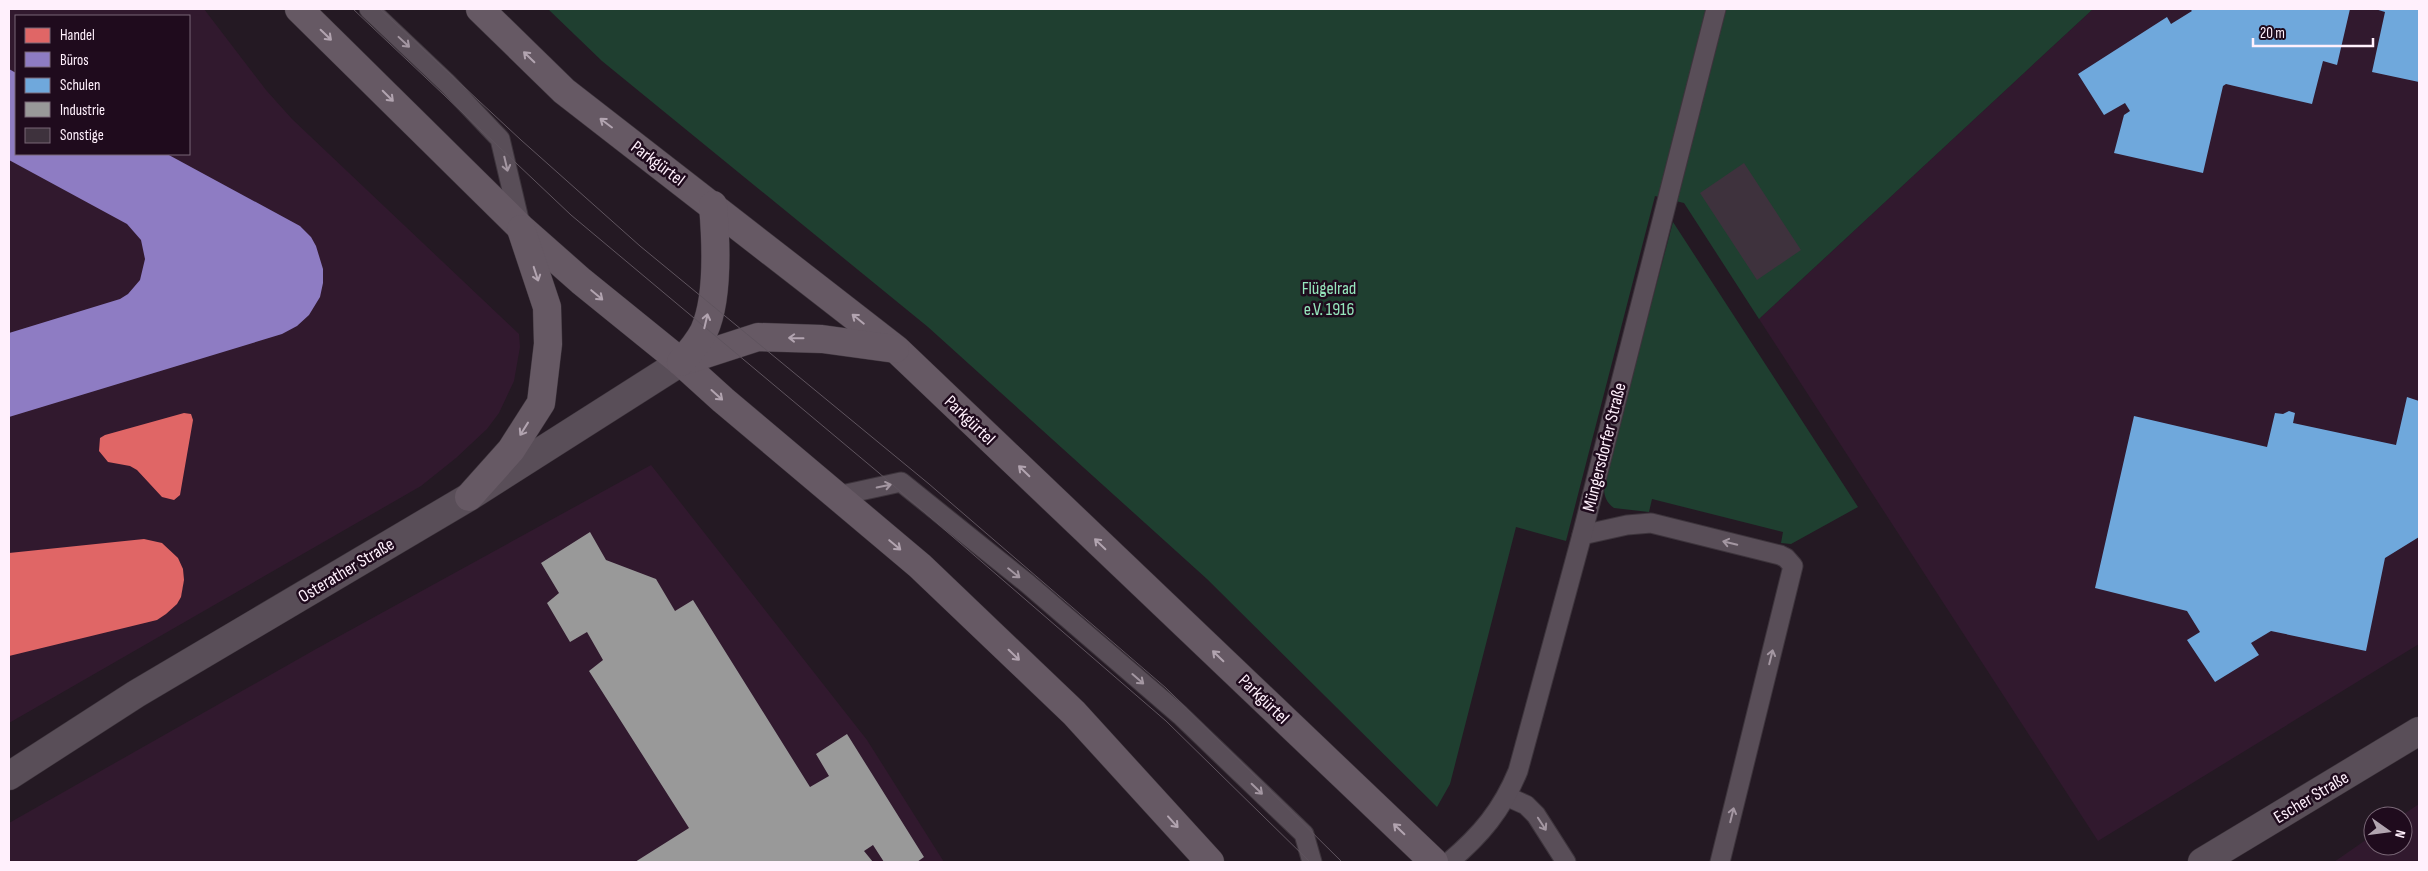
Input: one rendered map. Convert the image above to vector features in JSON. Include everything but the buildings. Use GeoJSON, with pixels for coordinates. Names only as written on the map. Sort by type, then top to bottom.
{"type":"FeatureCollection","features":[{"type":"Feature","properties":{"kind":"main road"},"geometry":{"type":"LineString","coordinates":[[298,9],[521,228],[597,296],[681,362],[920,566],[1074,713],[1210,862]]}},
{"type":"Feature","properties":{"kind":"main road","name":"Parkgürtel"},"geometry":{"type":"LineString","coordinates":[[480,9],[564,91],[713,205],[896,350],[1434,862]]}},
{"type":"Feature","properties":{"kind":"main road"},"geometry":{"type":"LineString","coordinates":[[681,362],[696,345],[704,329],[711,300],[716,244],[713,205]]}},
{"type":"Feature","properties":{"kind":"main road"},"geometry":{"type":"LineString","coordinates":[[469,497],[511,450],[541,403],[548,344],[547,307],[521,228]]}},
{"type":"Feature","properties":{"kind":"main road"},"geometry":{"type":"LineString","coordinates":[[681,362],[758,337],[822,339],[896,350]]}},
{"type":"Feature","properties":{"kind":"street","name":"Osterather Straße"},"geometry":{"type":"LineString","coordinates":[[9,776],[136,694],[469,497],[681,362]]}},
{"type":"Feature","properties":{"kind":"street","name":"Escher Straße"},"geometry":{"type":"LineString","coordinates":[[2202,862],[2419,731]]}},
{"type":"Feature","properties":{"kind":"lane"},"geometry":{"type":"LineString","coordinates":[[369,9],[448,83],[500,139],[521,228]]}},
{"type":"Feature","properties":{"kind":"lane","name":"Müngersdorfer Straße"},"geometry":{"type":"LineString","coordinates":[[1449,862],[1477,839],[1508,797],[1518,771],[1582,535],[1716,9]]}},
{"type":"Feature","properties":{"kind":"lane"},"geometry":{"type":"LineString","coordinates":[[836,496],[901,482],[1028,584],[1180,715],[1304,834],[1312,862]]}},
{"type":"Feature","properties":{"kind":"lane"},"geometry":{"type":"LineString","coordinates":[[1582,535],[1627,525],[1651,523],[1780,555],[1786,558],[1793,566],[1720,862]]}},
{"type":"Feature","properties":{"kind":"lane"},"geometry":{"type":"LineString","coordinates":[[1508,797],[1526,805],[1536,815],[1566,862]]}},
{"type":"Feature","properties":{"kind":"shaded area"},"geometry":{"type":"Polygon","coordinates":[[[9,9],[204,9],[266,90],[292,119],[519,334],[520,347],[514,381],[499,413],[487,429],[456,458],[421,486],[9,723],[9,9]]]}},
{"type":"Feature","properties":{"kind":"shaded area"},"geometry":{"type":"Polygon","coordinates":[[[2093,9],[2419,9],[2419,644],[2098,841],[1759,319],[2093,9]]]}},
{"type":"Feature","properties":{"kind":"shaded area"},"geometry":{"type":"Polygon","coordinates":[[[651,465],[867,740],[944,862],[9,862],[9,823],[316,649],[651,465]]]}},
{"type":"Feature","properties":{"kind":"shaded area"},"geometry":{"type":"Polygon","coordinates":[[[2419,804],[2419,862],[2334,862],[2363,842],[2363,856],[2413,856],[2413,808],[2419,804]]]}},
{"type":"Feature","properties":{"kind":"green space","name":"Flügelrad e.V. 1916"},"geometry":{"type":"Polygon","coordinates":[[[548,9],[2093,9],[1759,319],[1684,203],[1655,196],[1566,541],[1516,527],[1450,784],[1437,807],[1207,579],[928,327],[602,61],[548,9]]]}},
{"type":"Feature","properties":{"kind":"green space"},"geometry":{"type":"Polygon","coordinates":[[[1673,222],[1858,507],[1791,544],[1781,543],[1783,532],[1652,499],[1649,512],[1614,508],[1605,495],[1604,486],[1607,470],[1673,222]]]}},
{"type":"Feature","properties":{"kind":"tram line"},"geometry":{"type":"LineString","coordinates":[[353,9],[571,215],[879,473],[1166,721],[1310,862]]}},
{"type":"Feature","properties":{"kind":"tram line"},"geometry":{"type":"LineString","coordinates":[[380,9],[521,140],[640,246],[929,484],[1166,688],[1342,862]]}}]}
